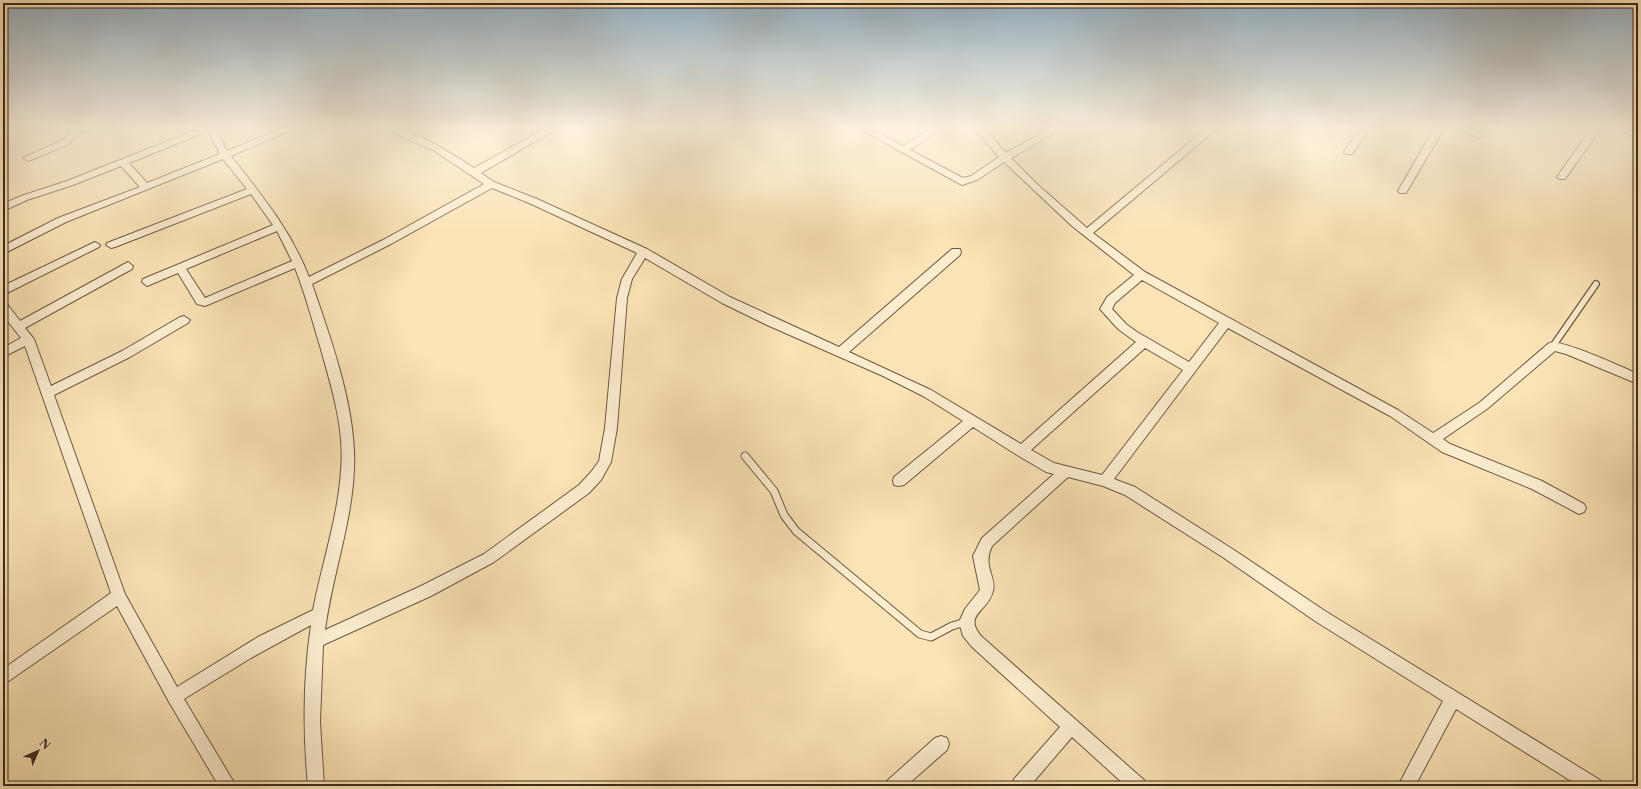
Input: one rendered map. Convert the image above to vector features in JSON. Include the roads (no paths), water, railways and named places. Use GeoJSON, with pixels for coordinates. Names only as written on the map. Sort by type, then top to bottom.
{"type":"FeatureCollection","features":[{"type":"Feature","properties":{"kind":"street"},"geometry":{"type":"LineString","coordinates":[[3,208],[24,198],[70,183],[118,164]]}},
{"type":"Feature","properties":{"kind":"street"},"geometry":{"type":"LineString","coordinates":[[125,164],[146,188]]}},
{"type":"Feature","properties":{"kind":"street"},"geometry":{"type":"LineString","coordinates":[[3,250],[62,220],[204,164]]}},
{"type":"Feature","properties":{"kind":"street"},"geometry":{"type":"LineString","coordinates":[[232,164],[279,226],[299,262],[307,282],[338,387],[347,436],[348,468],[344,501],[320,614],[314,680],[314,764],[316,786]]}},
{"type":"Feature","properties":{"kind":"street"},"geometry":{"type":"LineString","coordinates":[[459,164],[491,184],[511,191],[643,252],[726,300],[927,393],[1051,468],[1105,481],[1130,491],[1159,508],[1320,616],[1594,786]]}},
{"type":"Feature","properties":{"kind":"street"},"geometry":{"type":"LineString","coordinates":[[473,173],[489,164]]}},
{"type":"Feature","properties":{"kind":"street"},"geometry":{"type":"LineString","coordinates":[[928,164],[962,182],[974,178],[995,164]]}},
{"type":"Feature","properties":{"kind":"street"},"geometry":{"type":"LineString","coordinates":[[1012,164],[1045,196],[1112,253],[1141,275],[1394,413],[1459,454],[1537,485],[1579,508]]}},
{"type":"Feature","properties":{"kind":"street"},"geometry":{"type":"LineString","coordinates":[[1087,232],[1169,164]]}},
{"type":"Feature","properties":{"kind":"street"},"geometry":{"type":"LineString","coordinates":[[1403,191],[1419,164]]}},
{"type":"Feature","properties":{"kind":"street"},"geometry":{"type":"LineString","coordinates":[[1562,177],[1571,164]]}},
{"type":"Feature","properties":{"kind":"street"},"geometry":{"type":"LineString","coordinates":[[307,282],[387,242],[491,184]]}},
{"type":"Feature","properties":{"kind":"street"},"geometry":{"type":"LineString","coordinates":[[111,245],[252,190]]}},
{"type":"Feature","properties":{"kind":"street"},"geometry":{"type":"LineString","coordinates":[[146,282],[279,226]]}},
{"type":"Feature","properties":{"kind":"street"},"geometry":{"type":"LineString","coordinates":[[3,291],[95,245]]}},
{"type":"Feature","properties":{"kind":"street"},"geometry":{"type":"LineString","coordinates":[[318,640],[426,591],[489,558],[584,489],[596,476],[605,462],[612,428],[622,298],[627,279],[643,252]]}},
{"type":"Feature","properties":{"kind":"street"},"geometry":{"type":"LineString","coordinates":[[840,353],[956,252]]}},
{"type":"Feature","properties":{"kind":"street"},"geometry":{"type":"LineString","coordinates":[[180,268],[201,301],[205,302],[299,262]]}},
{"type":"Feature","properties":{"kind":"street"},"geometry":{"type":"LineString","coordinates":[[19,326],[128,266]]}},
{"type":"Feature","properties":{"kind":"street"},"geometry":{"type":"LineString","coordinates":[[1141,275],[1111,300],[1106,309],[1111,318],[1145,341],[1192,369]]}},
{"type":"Feature","properties":{"kind":"street"},"geometry":{"type":"LineString","coordinates":[[3,307],[28,339],[119,596],[174,697],[228,786]]}},
{"type":"Feature","properties":{"kind":"street"},"geometry":{"type":"LineString","coordinates":[[47,392],[126,354],[184,320]]}},
{"type":"Feature","properties":{"kind":"street"},"geometry":{"type":"LineString","coordinates":[[1105,481],[1192,369],[1227,321]]}},
{"type":"Feature","properties":{"kind":"street"},"geometry":{"type":"LineString","coordinates":[[3,353],[28,339]]}},
{"type":"Feature","properties":{"kind":"street"},"geometry":{"type":"LineString","coordinates":[[1021,451],[1145,341]]}},
{"type":"Feature","properties":{"kind":"street"},"geometry":{"type":"LineString","coordinates":[[1433,439],[1483,406],[1518,378],[1553,346],[1569,350],[1638,379]]}},
{"type":"Feature","properties":{"kind":"street"},"geometry":{"type":"LineString","coordinates":[[899,481],[972,420]]}},
{"type":"Feature","properties":{"kind":"street"},"geometry":{"type":"LineString","coordinates":[[1065,472],[986,542],[980,556],[987,590],[966,622],[968,631],[976,641],[1138,786]]}},
{"type":"Feature","properties":{"kind":"street"},"geometry":{"type":"LineString","coordinates":[[3,678],[119,596]]}},
{"type":"Feature","properties":{"kind":"street"},"geometry":{"type":"LineString","coordinates":[[174,697],[254,646],[288,627],[320,614]]}},
{"type":"Feature","properties":{"kind":"street"},"geometry":{"type":"LineString","coordinates":[[1406,786],[1453,699]]}},
{"type":"Feature","properties":{"kind":"street"},"geometry":{"type":"LineString","coordinates":[[1020,784],[1071,726]]}},
{"type":"Feature","properties":{"kind":"street"},"geometry":{"type":"LineString","coordinates":[[894,786],[941,744]]}},
{"type":"Feature","properties":{"kind":"lane"},"geometry":{"type":"LineString","coordinates":[[1553,346],[1596,284]]}},
{"type":"Feature","properties":{"kind":"lane"},"geometry":{"type":"LineString","coordinates":[[745,456],[774,491],[788,523],[920,634],[926,637],[934,638],[956,624],[966,622]]}}]}
